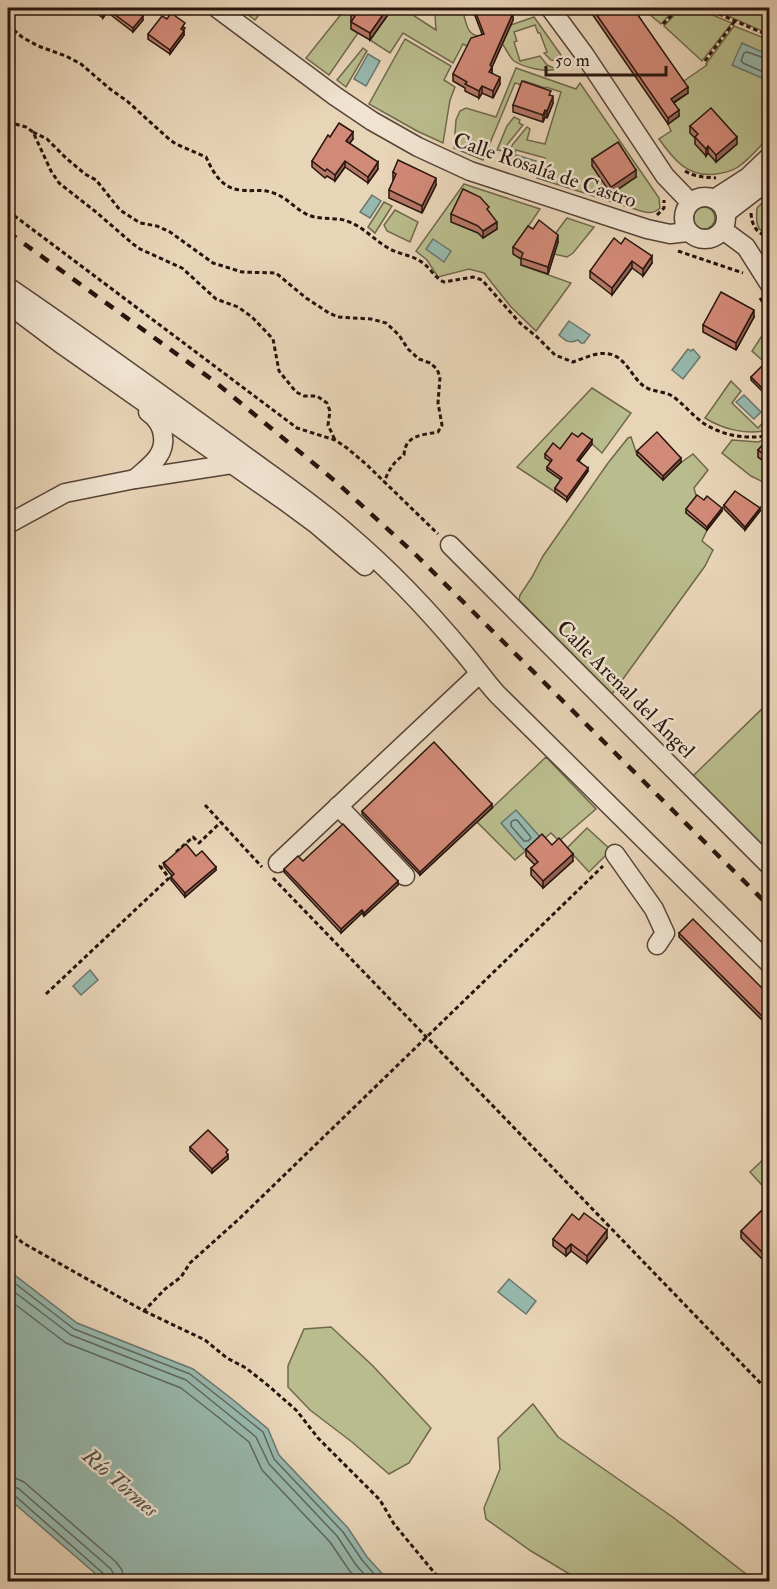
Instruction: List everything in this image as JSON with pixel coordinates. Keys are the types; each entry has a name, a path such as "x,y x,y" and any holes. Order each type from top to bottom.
{"street":[{"name":"Calle Rosalía de Castro","path":"217,8 372,122 418,147 470,171 647,229 670,234 688,232"},
{"path":"550,8 584,54 665,176 690,202"},
{"path":"714,199 748,177 770,156"},
{"path":"770,179 724,222 712,239 699,240 688,232 683,222 684,211 690,202 698,198 714,199 722,205 724,222 746,247 770,285"},
{"path":"746,247 770,255"},
{"path":"8,287 66,337 191,435 316,524 356,557 459,659 479,674"},
{"path":"8,304 66,337 320,510 349,535 392,576 463,652 497,694 770,964"},
{"path":"66,337 122,393 153,416 162,428 164,448"},
{"path":"181,472 192,453 191,435"},
{"path":"135,479 158,458 164,448 191,435 218,444 302,504 320,510"},
{"path":"8,524 65,493 135,479 232,464"},
{"name":"Calle Arenal del Ángel","path":"450,545 770,866"},
{"path":"278,863 479,674"},
{"path":"338,806 405,876"},
{"path":"615,854 654,909 665,933 657,945"}],"path":[{"path":"663,24 679,8"},
{"path":"705,8 770,37 764,50"},
{"path":"705,61 735,21"},
{"path":"8,25 22,37 38,46 81,64 170,140 206,157 212,171 227,186 240,190 262,189 277,194 310,216 346,221 390,249 423,263 439,280 444,282 473,277 482,280 520,323 555,355 573,362 603,353 614,355 646,388 672,396 703,423 720,432 742,437 770,435"},
{"path":"8,122 26,126 47,139 85,174 96,180 120,210 140,223 158,226 170,232 204,257 220,265 242,272 276,273 306,298 338,317 371,319 386,323 419,359 430,363 437,369 440,377 438,403 442,425 438,432 418,435 410,440 404,449 404,455 395,461 384,482"},
{"path":"33,132 59,183 140,249 182,268 216,299 238,307 252,317 273,339 279,371 296,392 304,396 317,396 327,403 330,411 328,425 335,440"},
{"path":"679,167 691,175 718,178"},
{"path":"649,216 658,214 664,208 664,200 659,192"},
{"path":"753,206 751,215 753,226 757,232 770,238"},
{"path":"8,211 288,422 297,428 335,440 367,465 450,545"},
{"path":"205,804 261,866 770,1393"},
{"path":"46,993 170,878 160,866 194,837 199,843 221,822"},
{"path":"144,1311 165,1289 181,1277 190,1263 240,1218 615,854"},
{"path":"8,1230 23,1244 144,1311 205,1340 270,1387 297,1412 318,1438 380,1500 394,1524 442,1581"}],"green space":[{"path":"239,8 264,8 255,20"},
{"path":"346,8 360,8 352,29 358,33 329,75 306,58"},
{"path":"375,8 402,8 436,30 435,15 430,8 469,8 464,16 467,26 472,34 479,36 534,17 566,62 551,60 544,53 547,52 535,25 514,32 517,41 514,42 520,61 540,56 547,65 556,69 541,70 518,63 512,59 503,45 490,38 467,46 463,44 453,63 403,33 390,53 370,40 387,16"},
{"path":"642,8 676,8 661,24"},
{"path":"681,8 696,8 732,23 702,61 664,26"},
{"path":"710,8 769,8 769,34"},
{"path":"734,26 769,40 769,137 736,168 728,172 706,175 683,166 659,139 671,131 668,124 679,116 671,104 681,83 707,65"},
{"path":"405,39 451,66 444,80 455,87 450,100 443,143 369,104"},
{"path":"363,48 367,51 346,87 337,80"},
{"path":"516,68 576,89 580,83 659,198 660,208 649,213 644,212 537,178 545,158 516,150 510,164 504,162 513,144 527,127 530,129 527,140 545,144 561,92 546,87 524,81 522,85 515,83 483,160 454,148 456,120 460,111 466,108 496,117"},
{"path":"514,117 523,125 502,151 497,150 507,126"},
{"path":"464,184 540,209 519,240 523,260 521,265 571,283 536,331 511,307 484,273 469,269 438,277 427,260 416,251"},
{"path":"769,196 769,236 759,228 756,217 757,208"},
{"path":"384,202 392,206 375,233 368,227"},
{"path":"704,207 712,210 715,218 712,226 704,229 696,226 693,218 696,210"},
{"path":"395,210 418,222 410,242 387,231 384,225"},
{"path":"567,218 594,227 567,257 554,254 557,242 552,238"},
{"path":"769,325 769,352 762,360 752,351"},
{"path":"731,381 741,391 732,403 758,428 769,416 769,430 752,432 736,430 720,426 705,418"},
{"path":"592,388 631,413 602,453 592,444 552,463 563,481 555,492 517,467"},
{"path":"631,437 637,455 662,479 693,454 708,470 694,488 697,499 686,513 707,530 702,541 713,550 705,566 612,694 519,600 543,556 608,463"},
{"path":"769,438 769,485 751,476 722,453 732,440 758,442"},
{"path":"769,702 769,853 693,776"},
{"path":"546,757 596,809 559,841 551,833 545,838 542,837 515,860 477,822"},
{"path":"587,828 611,850 589,872 567,848"},
{"path":"769,1154 769,1193 750,1172"},
{"path":"331,1327 372,1365 431,1428 409,1463 389,1474 310,1410 288,1387 288,1366 304,1329"},
{"path":"533,1404 558,1437 674,1518 755,1581 581,1581 531,1551 486,1519 484,1508 500,1469 498,1438"}],"water":[{"path":"742,43 769,55 769,81 732,65"},
{"path":"368,54 380,61 366,86 354,79"},
{"path":"516,155 536,161 533,171 513,165"},
{"path":"372,195 381,201 370,218 360,212"},
{"path":"433,239 451,251 444,262 426,249"},
{"path":"569,321 590,335 584,343 578,340 568,341 559,335"},
{"path":"688,349 691,351 693,349 700,357 683,379 672,370"},
{"path":"744,395 761,412 754,419 736,402"},
{"path":"516,810 541,838 525,851 501,823"},
{"path":"90,970 98,980 81,995 73,986"},
{"name":"Río Tormes","path":"8,1270 77,1323 193,1369 232,1399 268,1429 279,1455 348,1528 367,1557 389,1581 104,1581 8,1498"},
{"path":"509,1279 536,1301 526,1314 498,1292"}],"building":[{"path":"93,8 131,8 143,16 133,28 107,9 103,15"},
{"path":"355,8 387,9 370,33 351,22 355,16 351,14"},
{"path":"474,8 511,8 513,13 490,65 492,67 489,72 500,77 493,91 482,86 479,91 465,84 467,82 453,74 471,38 484,34"},
{"path":"592,8 633,8 688,87 671,99 679,110 668,118"},
{"path":"171,13 185,23 181,29 184,31 170,50 148,34 162,16 167,19"},
{"path":"522,81 551,91 549,95 553,96 543,115 513,105"},
{"path":"711,108 737,137 716,155 708,146 706,149 695,137 698,134 690,126"},
{"path":"339,123 353,132 346,141 378,162 368,177 345,161 335,175 312,161 328,135 330,137"},
{"path":"618,142 636,170 611,187 592,159"},
{"path":"398,160 436,178 422,206 389,190 396,174 393,172"},
{"path":"463,189 480,197 489,207 487,209 497,222 483,231 478,226 451,214"},
{"path":"539,220 558,235 548,267 521,258 523,253 513,247 528,226 533,229"},
{"path":"614,238 621,244 625,238 652,256 643,269 632,261 612,288 590,271"},
{"path":"721,292 754,310 736,343 703,325"},
{"path":"770,362 770,396 751,377 765,363"},
{"path":"657,432 681,458 663,476 637,451"},
{"path":"572,433 578,437 582,433 592,440 577,460 588,468 567,497 555,488 562,478 547,467 552,460 545,454 553,443 560,449"},
{"path":"770,437 770,459 758,450"},
{"path":"735,491 760,508 745,527 724,505"},
{"path":"697,495 704,500 707,496 722,508 707,527 686,509"},
{"path":"434,742 492,804 420,872 362,811"},
{"path":"343,824 398,881 364,913 362,910 341,929 284,869 298,856 303,861"},
{"path":"542,834 552,845 559,838 573,854 543,881 531,868 538,862 526,849"},
{"path":"186,844 196,856 202,851 216,867 185,893 171,877 174,874 164,863"},
{"path":"693,919 770,996 770,1024 679,933"},
{"path":"208,1130 228,1150 226,1152 228,1155 212,1169 190,1147"},
{"path":"765,1207 770,1212 770,1260 741,1231"},
{"path":"584,1213 607,1230 587,1256 571,1244 566,1249 553,1239 572,1214 579,1220"}],"railway":[{"path":"8,232 214,381 335,481 416,555 770,907"}]}
